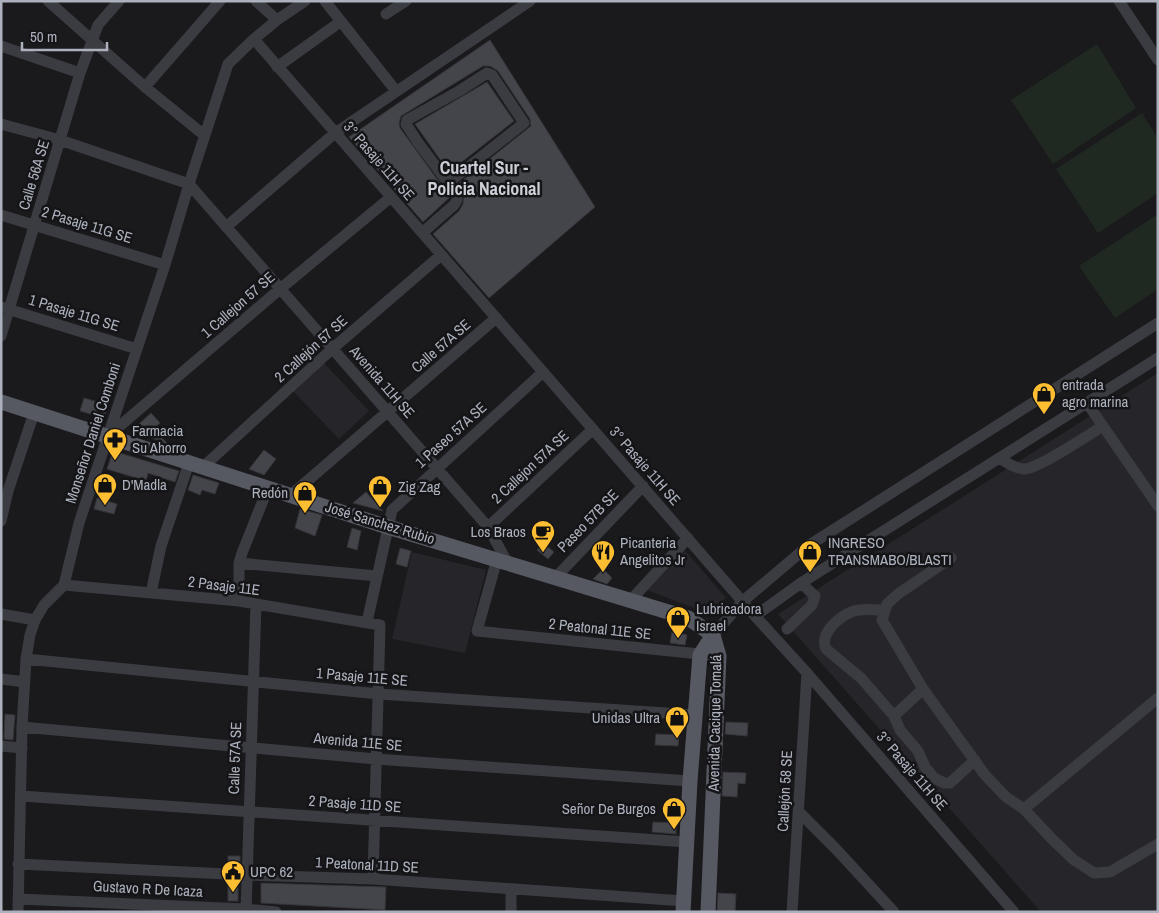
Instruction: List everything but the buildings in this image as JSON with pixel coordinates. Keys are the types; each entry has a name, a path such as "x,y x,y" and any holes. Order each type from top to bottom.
{"main road":[{"name":"José Sanchez Rubio","path":"1,402 388,526 688,618 713,635"},
{"name":"Avenida Cacique Tomalá","path":"684,906 690,781 700,655 713,635"},
{"name":"Avenida Cacique Tomalá","path":"708,912 719,656 713,635"}],"street":[{"path":"48,1 204,135"},
{"name":"Calle 56A SE","path":"1,336 6,308 34,225 80,73 98,25 119,1"},
{"path":"145,86 220,1"},
{"path":"256,1 277,20"},
{"name":"Monseñor Daniel Comboni","path":"64,585 79,523 165,265 188,184 228,64 277,20 305,1"},
{"path":"325,1 396,91"},
{"path":"386,14 406,1"},
{"path":"226,227 335,133 530,1"},
{"path":"1119,1 1158,60"},
{"path":"278,67 340,22"},
{"name":"3° Pasaje 11H SE","path":"254,39 1014,912"},
{"path":"1,46 80,73"},
{"path":"422,233 448,211 457,200 457,195 416,141 406,124 407,120 487,73 492,75 524,123 448,183"},
{"name":"Avenida 11H SE","path":"1,124 60,140 188,184 488,527 502,560"},
{"name":"1 Callejon 57 SE","path":"107,437 391,197"},
{"name":"2 Pasaje 11G SE","path":"1,215 165,265"},
{"name":"2 Callejón 57 SE","path":"151,593 161,546 196,465 441,254"},
{"name":"1 Pasaje 11G SE","path":"6,308 137,349"},
{"name":"Calle 57A SE","path":"291,495 496,318"},
{"path":"713,635 743,601 808,546 1158,323"},
{"path":"755,616 801,583 1158,358"},
{"name":"1 Paseo 57A SE","path":"367,622 392,510 543,372"},
{"path":"1087,403 1158,506"},
{"path":"1,521 8,491 34,413"},
{"path":"999,458 1019,468 1027,469 1048,459 1103,426"},
{"name":"2 Callejon 57A SE","path":"488,527 593,429"},
{"name":"Paseo 57B SE","path":"556,578 643,486"},
{"path":"239,601 239,563 268,488"},
{"path":"630,601 688,538"},
{"path":"951,558 898,594 886,604 884,610 882,620 886,629 923,689 975,760 1006,797 1024,809 1074,860 1094,873 1110,872 1158,844"},
{"name":"2 Peatonal 11E SE","path":"502,560 477,631 719,656"},
{"path":"239,563 377,576"},
{"path":"786,629 815,600 815,596 801,583"},
{"path":"18,912 22,727 26,659 35,620 44,605 64,585"},
{"name":"2 Pasaje 11E","path":"64,585 239,601 380,625 379,694"},
{"name":"Calle 57A SE","path":"246,910 256,604"},
{"path":"884,610 852,612 836,623 826,634 824,644 826,649 861,678 894,716 900,730 918,751 925,766 934,778 944,783 950,782 975,760"},
{"path":"1,614 35,620"},
{"name":"1 Pasaje 11E SE","path":"26,659 379,694 696,715"},
{"name":"Callejón 58 SE","path":"792,912 807,673"},
{"path":"1,679 25,682"},
{"path":"894,716 923,689"},
{"path":"373,879 379,694"},
{"path":"1024,809 1158,698"},
{"name":"Avenida 11E SE","path":"22,727 376,759 690,781"},
{"path":"1,746 22,748"},
{"name":"2 Pasaje 11D SE","path":"21,796 687,842"},
{"path":"799,812 894,912"},
{"name":"1 Peatonal 11D SE","path":"18,864 373,879 511,889 684,906"},
{"path":"511,889 511,912"},
{"name":"Gustavo R De Icaza","path":"18,899 53,906 276,912"}],"shaded area":[{"path":"1097,44 1136,108 1053,164 1011,100"},
{"path":"1142,113 1158,139 1158,193 1098,233 1056,169"},
{"path":"1158,214 1158,289 1115,318 1079,266"},
{"path":"324,363 369,411 339,439 292,390"},
{"path":"1158,373 1158,912 1041,912 778,614"},
{"path":"683,548 726,598 707,613 644,589"},
{"path":"412,552 486,570 465,653 392,639"}],"place":[{"name":"entrada agro marina","path":"1044,415"},
{"name":"Farmacia Su Ahorro","path":"115,461"},
{"name":"D'Madla","path":"105,506"},
{"name":"Zig Zag","path":"380,508"},
{"name":"Redón","path":"305,514"},
{"name":"Los Braos","path":"543,553"},
{"name":"Picanteria Angelitos Jr","path":"603,573"},
{"name":"INGRESO TRANSMABO/BLASTI","path":"810,573"},
{"name":"Lubricadora Israel","path":"678,639"},
{"name":"Unidas Ultra","path":"677,739"},
{"name":"Señor De Burgos","path":"674,830"},
{"name":"UPC 62","path":"233,893"}],"district":[{"name":"Cuartel Sur - Policia Nacional","path":"484,178"}]}
